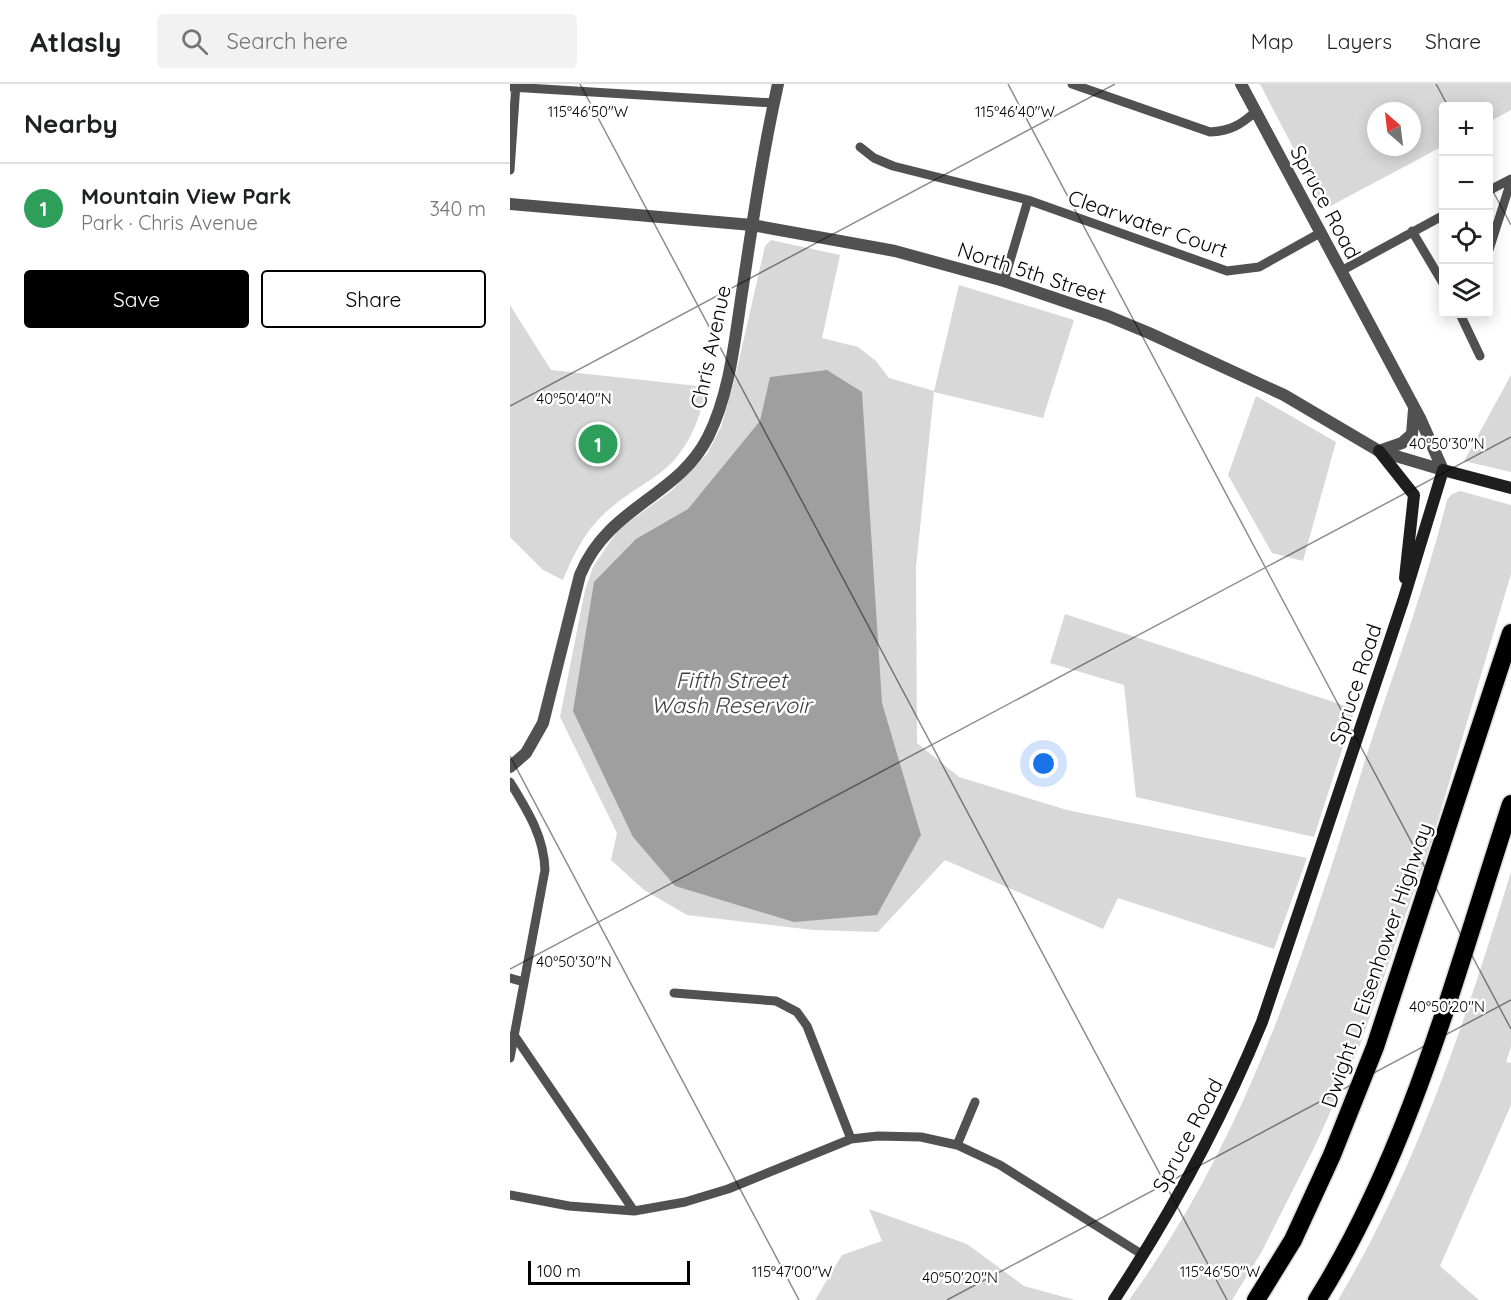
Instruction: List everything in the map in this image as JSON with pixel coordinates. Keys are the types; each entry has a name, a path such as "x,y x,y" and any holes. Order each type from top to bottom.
{"highway":[{"name":"Dwight D. Eisenhower Highway","path":"1256,1300 1293,1240 1332,1155 1375,1047 1511,633"},
{"path":"1317,1300 1336,1270 1380,1179 1416,1088 1511,804"}],"main road":[{"path":"1379,451 1414,495 1403,601"},
{"name":"North 5th Street","path":"1443,470 1511,489"},
{"name":"Spruce Road","path":"1114,1300 1143,1255 1236,1085 1262,1022 1403,601 1443,470"}],"street":[{"path":"644,95 645,84"},
{"name":"Chris Avenue","path":"510,767 526,753 543,723 580,575 587,557 619,519 688,466 715,423 730,366 752,225 778,84"},
{"path":"1072,84 1209,132 1224,131 1242,124 1256,111"},
{"name":"Spruce Road","path":"1241,84 1413,405 1443,470"},
{"path":"510,170 514,86 774,103"},
{"name":"Clearwater Court","path":"860,147 874,158 893,166 1028,200 1227,271 1259,267 1320,233"},
{"path":"1493,189 1511,180"},
{"path":"1493,237 1511,180"},
{"path":"1004,281 1028,200"},
{"name":"North 5th Street","path":"510,204 752,225 895,251 1004,281 1108,316 1149,333 1284,395 1379,451 1443,470"},
{"path":"1341,271 1439,217"},
{"path":"1412,231 1439,278"},
{"path":"1462,318 1480,356"},
{"path":"1466,324 1468,318"},
{"path":"1379,451 1402,443 1412,434 1413,405"},
{"path":"510,782 535,824 545,862 510,1058"},
{"path":"510,978 524,982"},
{"path":"674,993 776,1001 797,1012 807,1026 851,1139"},
{"path":"514,1035 634,1211"},
{"path":"957,1144 975,1102"},
{"path":"510,1195 569,1206 634,1211 685,1202 728,1189 851,1139 878,1136 921,1137 957,1144 1000,1165 1143,1255"}],"shaded area":[{"path":"1260,84 1511,84 1511,110 1493,120 1493,102 1439,102 1439,148 1325,209"},
{"path":"771,240 840,255 822,338 858,347 876,361 889,378 934,391 959,285 1074,320 1043,418 934,392 916,567 917,743 959,777 1067,810 1307,858 1274,949 1118,898 1103,929 945,860 878,932 813,930 687,915 644,890 611,860 617,833 560,717 585,590 593,567 618,530 671,491 707,454 721,427 734,382 765,246"},
{"path":"510,305 551,370 707,387 700,413 685,446 666,468 618,502 599,519 573,557 563,580 543,570 510,537"},
{"path":"1511,375 1511,472 1464,461"},
{"path":"1256,396 1336,442 1303,561 1272,553 1228,475"},
{"path":"1460,491 1511,505 1511,574 1432,840 1360,1045 1316,1144 1261,1253 1232,1300 1129,1300 1171,1237 1209,1171 1242,1104 1271,1035 1322,894 1420,595 1447,500 1452,494"},
{"path":"1065,614 1355,709 1314,837 1136,797 1124,685 1050,663"},
{"path":"1511,872 1511,1047 1506,1062 1511,1063 1511,1105 1440,1266 1479,1300 1338,1300 1366,1250 1416,1145 1457,1037"},
{"path":"869,1209 967,1244 1024,1286 1075,1300 815,1300 842,1255 882,1241"}],"water":[{"name":"Fifth Street Wash Reservoir","path":"827,370 862,392 882,703 921,835 877,915 794,922 675,886 633,837 573,711 594,582 636,539 688,509 760,421 770,377"}],"place":[{"name":"Mountain View Park","path":"598,444"}]}
